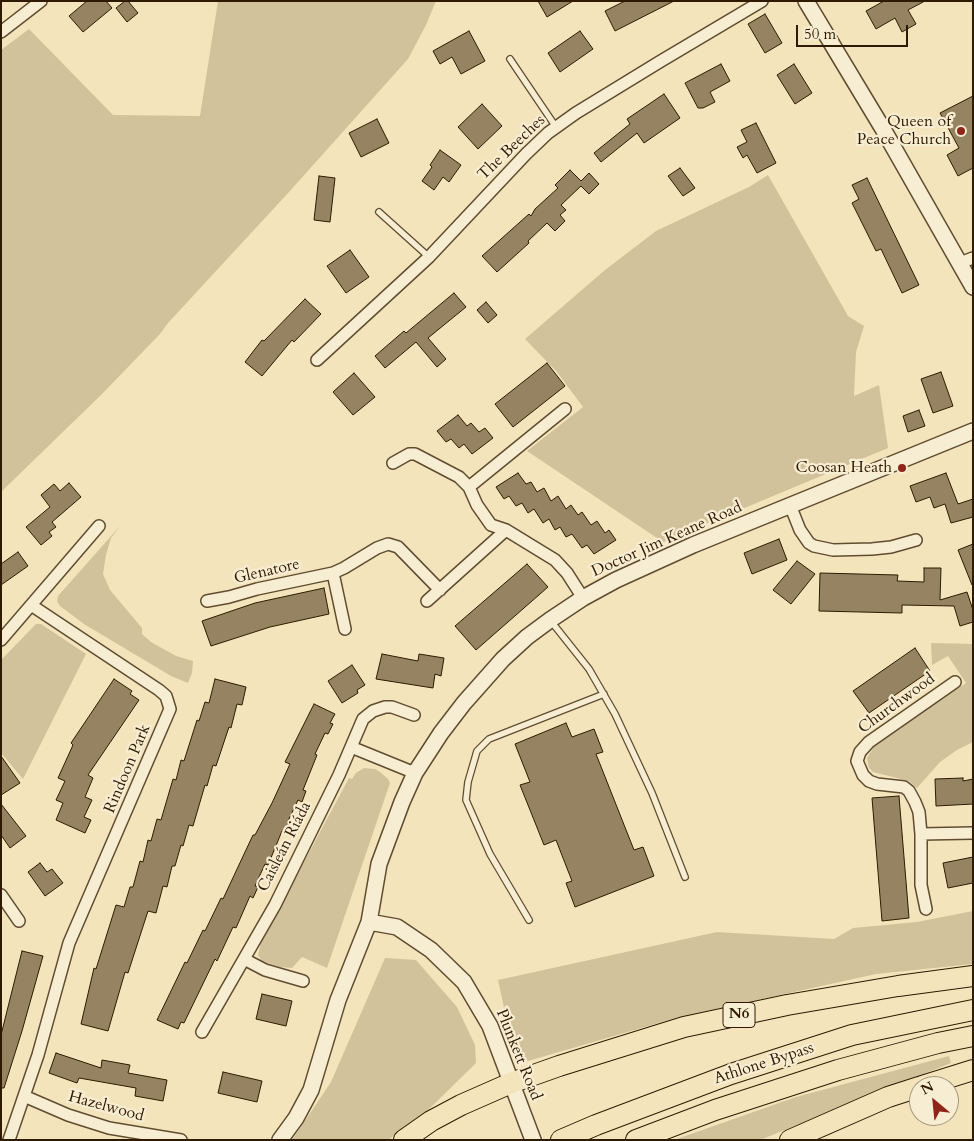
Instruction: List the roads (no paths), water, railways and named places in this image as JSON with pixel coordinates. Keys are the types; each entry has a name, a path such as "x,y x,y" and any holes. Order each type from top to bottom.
{"highway":[{"name":"N6","path":"404,1140 431,1121 461,1105 511,1083 684,1027 787,1005 898,986 973,976"},
{"name":"Athlone Bypass","path":"561,1140 731,1074 852,1035 973,1010"},
{"name":"Athlone Bypass","path":"636,1140 715,1110 838,1070 938,1043 973,1036"},
{"path":"954,1076 973,1070"},
{"path":"790,1140 888,1097 909,1090"}],"street":[{"path":"1,32 41,1"},
{"name":"The Beeches","path":"317,360 429,257 526,154 556,127 660,61 762,1"},
{"path":"806,1 966,260 973,287"},
{"path":"469,487 565,409"},
{"name":"Doctor Jim Keane Road","path":"280,1140 296,1118 311,1090 338,1000 369,922 378,864 415,773 441,733 475,690 513,649 550,620 583,598 616,580 667,556 973,431"},
{"path":"393,463 409,454 419,455 459,477 469,487 477,505 488,521 497,528 506,530 555,560 567,573 583,598"},
{"path":"790,506 805,539 814,546 833,550 872,549 891,547 916,540"},
{"path":"1,640 99,526"},
{"path":"427,601 506,530"},
{"name":"Glenatore","path":"208,601 229,598 257,589 333,573 376,548 388,544 398,548 440,590"},
{"path":"333,573 345,629"},
{"name":"Rindoon Park","path":"24,1096 38,1055 69,943 170,709 166,696 159,690 31,605"},
{"name":"Churchwood","path":"926,909 921,885 921,834 918,812 909,792 904,787 877,784 869,781 863,776 857,761 860,752 869,742 955,682"},
{"name":"Caisleán Riáda","path":"202,1032 308,841 364,719 373,711 392,707 414,716"},
{"path":"351,747 415,773"},
{"path":"921,834 973,833"},
{"path":"1,895 19,920"},
{"name":"Plunkett Road","path":"369,922 397,927 431,950 464,982 490,1026 533,1140"},
{"path":"244,959 265,970 303,981"},
{"path":"9,1140 24,1096"},
{"name":"Hazelwood","path":"24,1096 68,1115 109,1128 181,1140"}],"lane":[{"path":"510,59 556,127"},
{"path":"379,212 429,257"},
{"path":"550,620 589,669 615,714 652,793 685,876"},
{"path":"530,920 490,854 466,800 468,782 477,752 489,739 604,694"}],"place":[{"name":"Queen of Peace Church","path":"961,131"},
{"name":"Coosan Heath","path":"902,468"}]}
